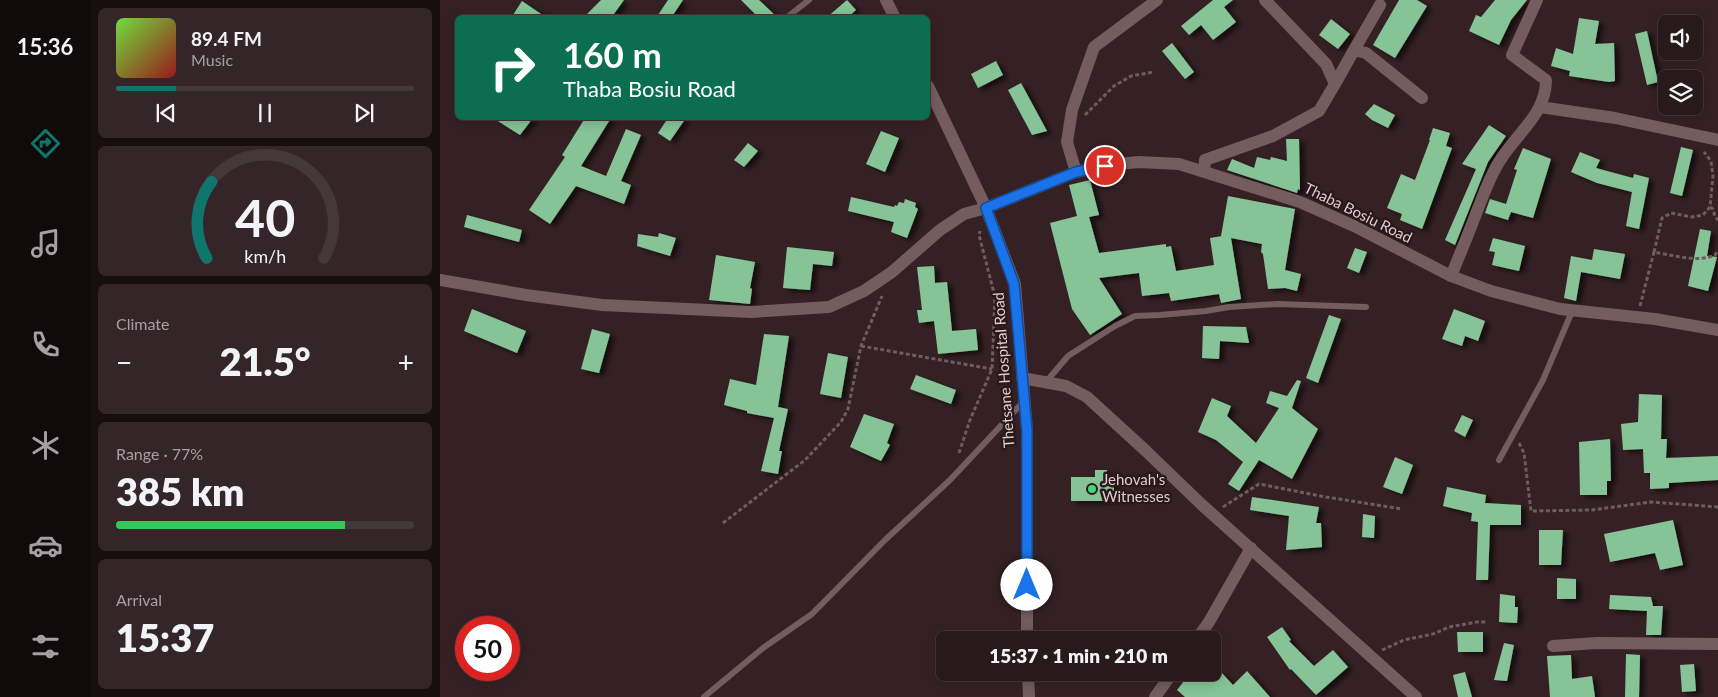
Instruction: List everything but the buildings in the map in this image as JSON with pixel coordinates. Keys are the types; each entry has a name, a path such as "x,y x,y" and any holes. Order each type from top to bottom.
{"street":[{"path":"886,0 893,15"},
{"path":"1076,172 1067,142 1072,110 1094,47 1157,0"},
{"path":"1266,0 1326,64 1335,84"},
{"path":"1451,276 1485,190 1498,164 1540,107 1546,88 1546,80 1512,54 1537,0"},
{"path":"1204,171 1206,160 1273,136 1319,111 1380,6"},
{"path":"1354,50 1366,53 1422,98"},
{"name":"Thetsane Hospital Road","path":"930,90 986,208 1014,284 1027,431 1027,631"},
{"path":"1540,107 1615,118 1718,140"},
{"name":"Thaba Bosiu Road","path":"440,280 526,296 602,305 751,312 829,307 864,291 892,272 940,230 964,214 986,208 1076,172 1139,162 1179,164 1300,202 1354,226 1451,276 1491,291 1560,308 1637,317 1718,330"},
{"path":"1022,378 1066,386 1087,397 1212,514 1416,697"},
{"path":"1202,631 1251,548"},
{"path":"1553,646 1597,643 1718,644"},
{"path":"1028,681 1029,697"},
{"path":"1155,697 1167,681"}],"lane":[{"path":"790,15 809,0"},
{"path":"1046,383 1068,356 1134,316 1278,304 1366,307"},
{"path":"1500,460 1543,380 1573,309"},
{"path":"704,697 763,648 812,614 885,540 950,480 1024,400"}],"path":[{"path":"1069,131 1114,86 1131,76 1154,72"},
{"path":"1637,317 1662,218 1671,213 1692,217 1703,215 1710,207 1713,176 1711,161 1689,133"},
{"path":"1710,207 1713,209 1718,220"},
{"path":"958,454 992,369 995,297 979,236 986,208"},
{"path":"1654,252 1685,258 1710,257 1715,255 1718,250"},
{"path":"723,523 805,460 841,422 848,409 861,346 892,272"},
{"path":"861,346 992,369"},
{"path":"1514,432 1524,453 1531,511 1592,510 1651,502 1718,507"},
{"path":"1212,514 1259,484 1326,497 1402,508"},
{"path":"1371,656 1404,640 1433,634 1449,627 1487,622"}],"place":[{"name":"Jehovah's Witnesses","path":"1092,489"}],"route":[{"path":"1027,585 1027,431 1014,284 986,208 1076,172 1105,166"}]}
